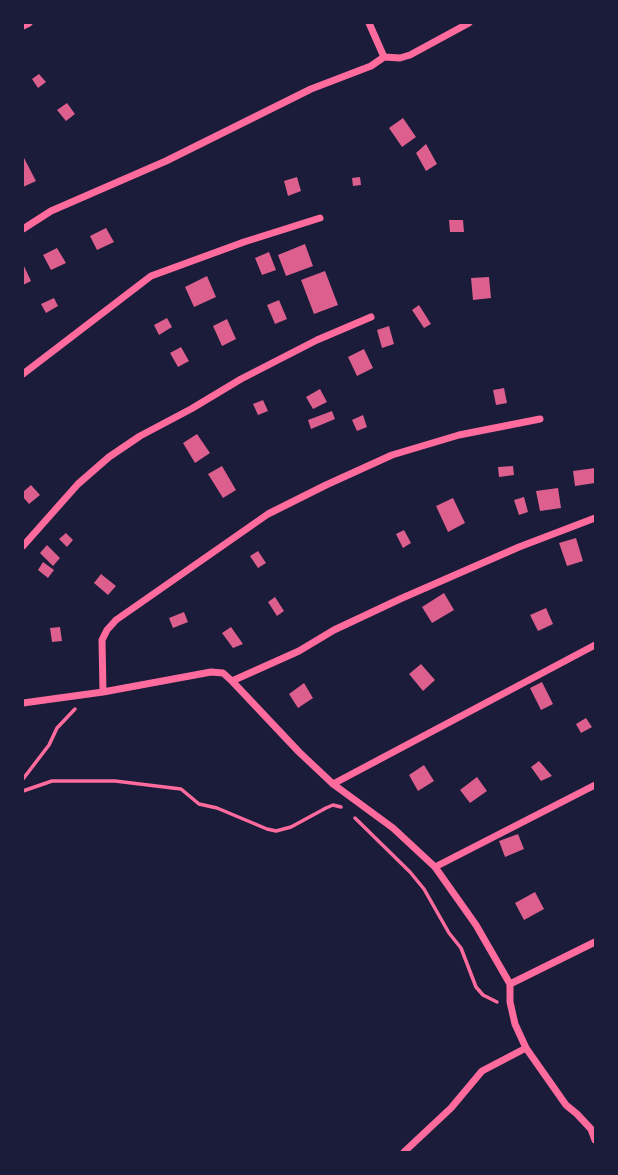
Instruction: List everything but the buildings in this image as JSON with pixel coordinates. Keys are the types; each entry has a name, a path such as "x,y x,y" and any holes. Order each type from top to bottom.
{"street":[{"path":"23,26 29,23"},
{"path":"369,23 384,57"},
{"path":"23,229 51,211 166,161 311,89 371,66 384,57 400,58 410,55 469,23"},
{"path":"23,374 151,276 320,218"},
{"path":"23,546 78,484 109,457 140,436 252,373 317,340 371,317"},
{"path":"103,692 102,640 116,620 268,513 393,455 459,435 540,419"},
{"path":"232,681 299,651 334,630 400,599 519,547 595,518"},
{"path":"333,784 595,645"},
{"path":"23,703 103,692 211,671 223,673 333,784 393,828 436,867 476,925 510,984 510,1002 515,1024 526,1048 566,1105 590,1129 595,1140"},
{"path":"436,867 595,785"},
{"path":"510,984 595,942"},
{"path":"404,1152 451,1108 482,1071 526,1048"}],"path":[{"path":"23,779 49,745 57,728 90,694"},
{"path":"23,791 52,781 115,781 181,789 199,804 217,808 276,831 291,827 333,805 342,807"},
{"path":"351,814 424,889 449,933 461,948 476,987 495,1002 510,1002"}]}
